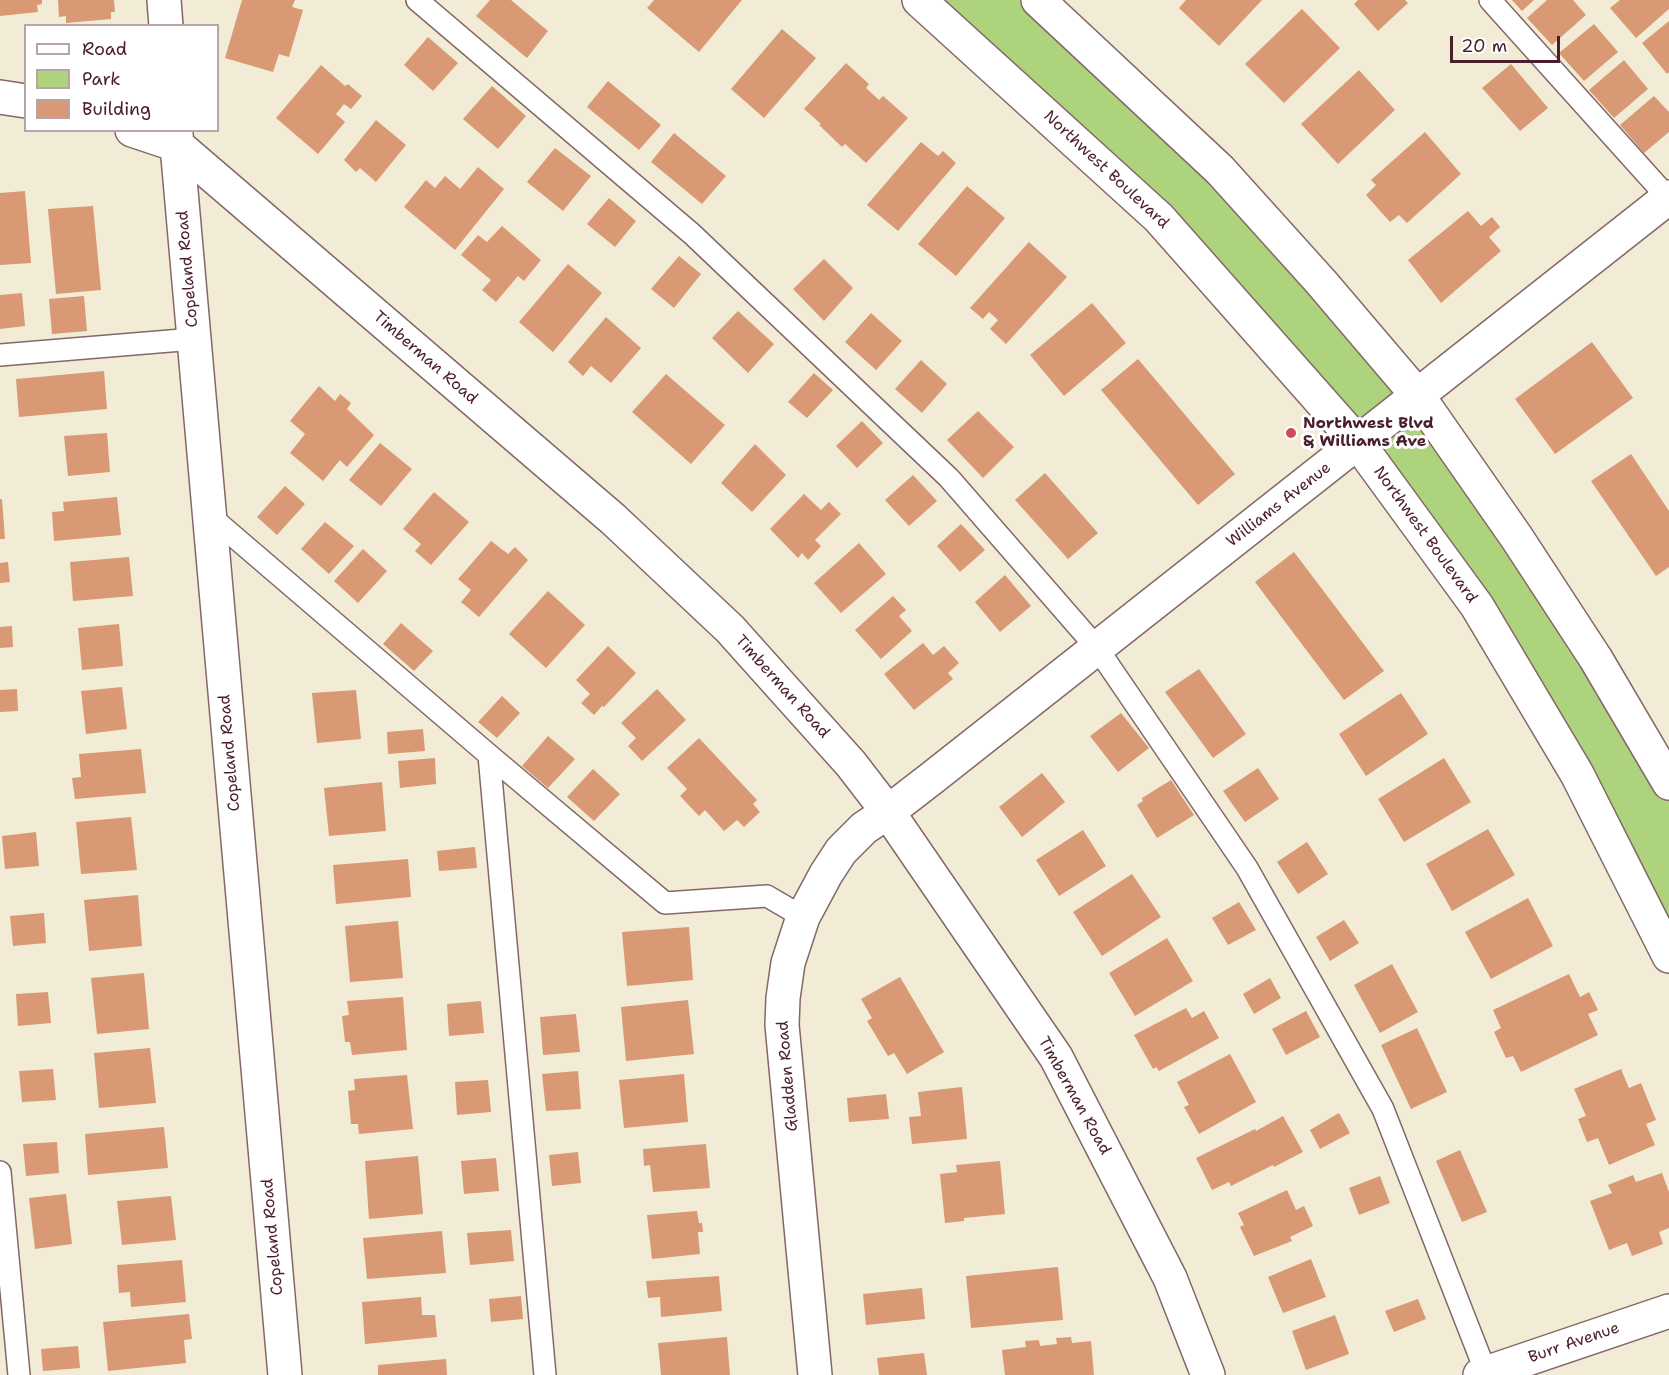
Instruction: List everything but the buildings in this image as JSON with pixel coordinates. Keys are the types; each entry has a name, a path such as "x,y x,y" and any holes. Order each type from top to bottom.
{"street":[{"path":"164,0 166,24"},
{"name":"Northwest Boulevard","path":"919,0 1159,218 1358,443 1476,606 1577,774 1669,956"},
{"path":"1038,0 1220,170 1321,282 1418,396 1529,556 1596,659 1669,783"},
{"path":"0,97 24,101"},
{"path":"143,132 176,138"},
{"name":"Copeland Road","path":"176,138 285,1375"},
{"name":"Timberman Road","path":"176,138 630,535 730,629 850,764 888,812 1056,1057 1170,1278 1208,1375"},
{"name":"Williams Avenue","path":"888,812 1669,198"},
{"name":"Gladden Road","path":"815,1375 782,1025 783,998 788,963 803,917 826,874 841,851 864,828 888,812"},
{"name":"Burr Avenue","path":"1485,1374 1669,1311"}],"lane":[{"path":"417,0 692,234 949,478 1097,648 1246,868 1383,1110 1485,1374"},
{"path":"1490,0 1669,198"},
{"path":"0,355 194,339"},
{"path":"210,516 665,903 767,896 803,917"},
{"path":"489,755 545,1375"},
{"path":"0,1172 19,1375"}],"green space":[{"path":"919,0 1038,0 1321,282 1669,783 1669,956 1477,606 1159,218"}],"place":[{"name":"Northwest Blvd & Williams Ave","path":"1291,433"}]}
